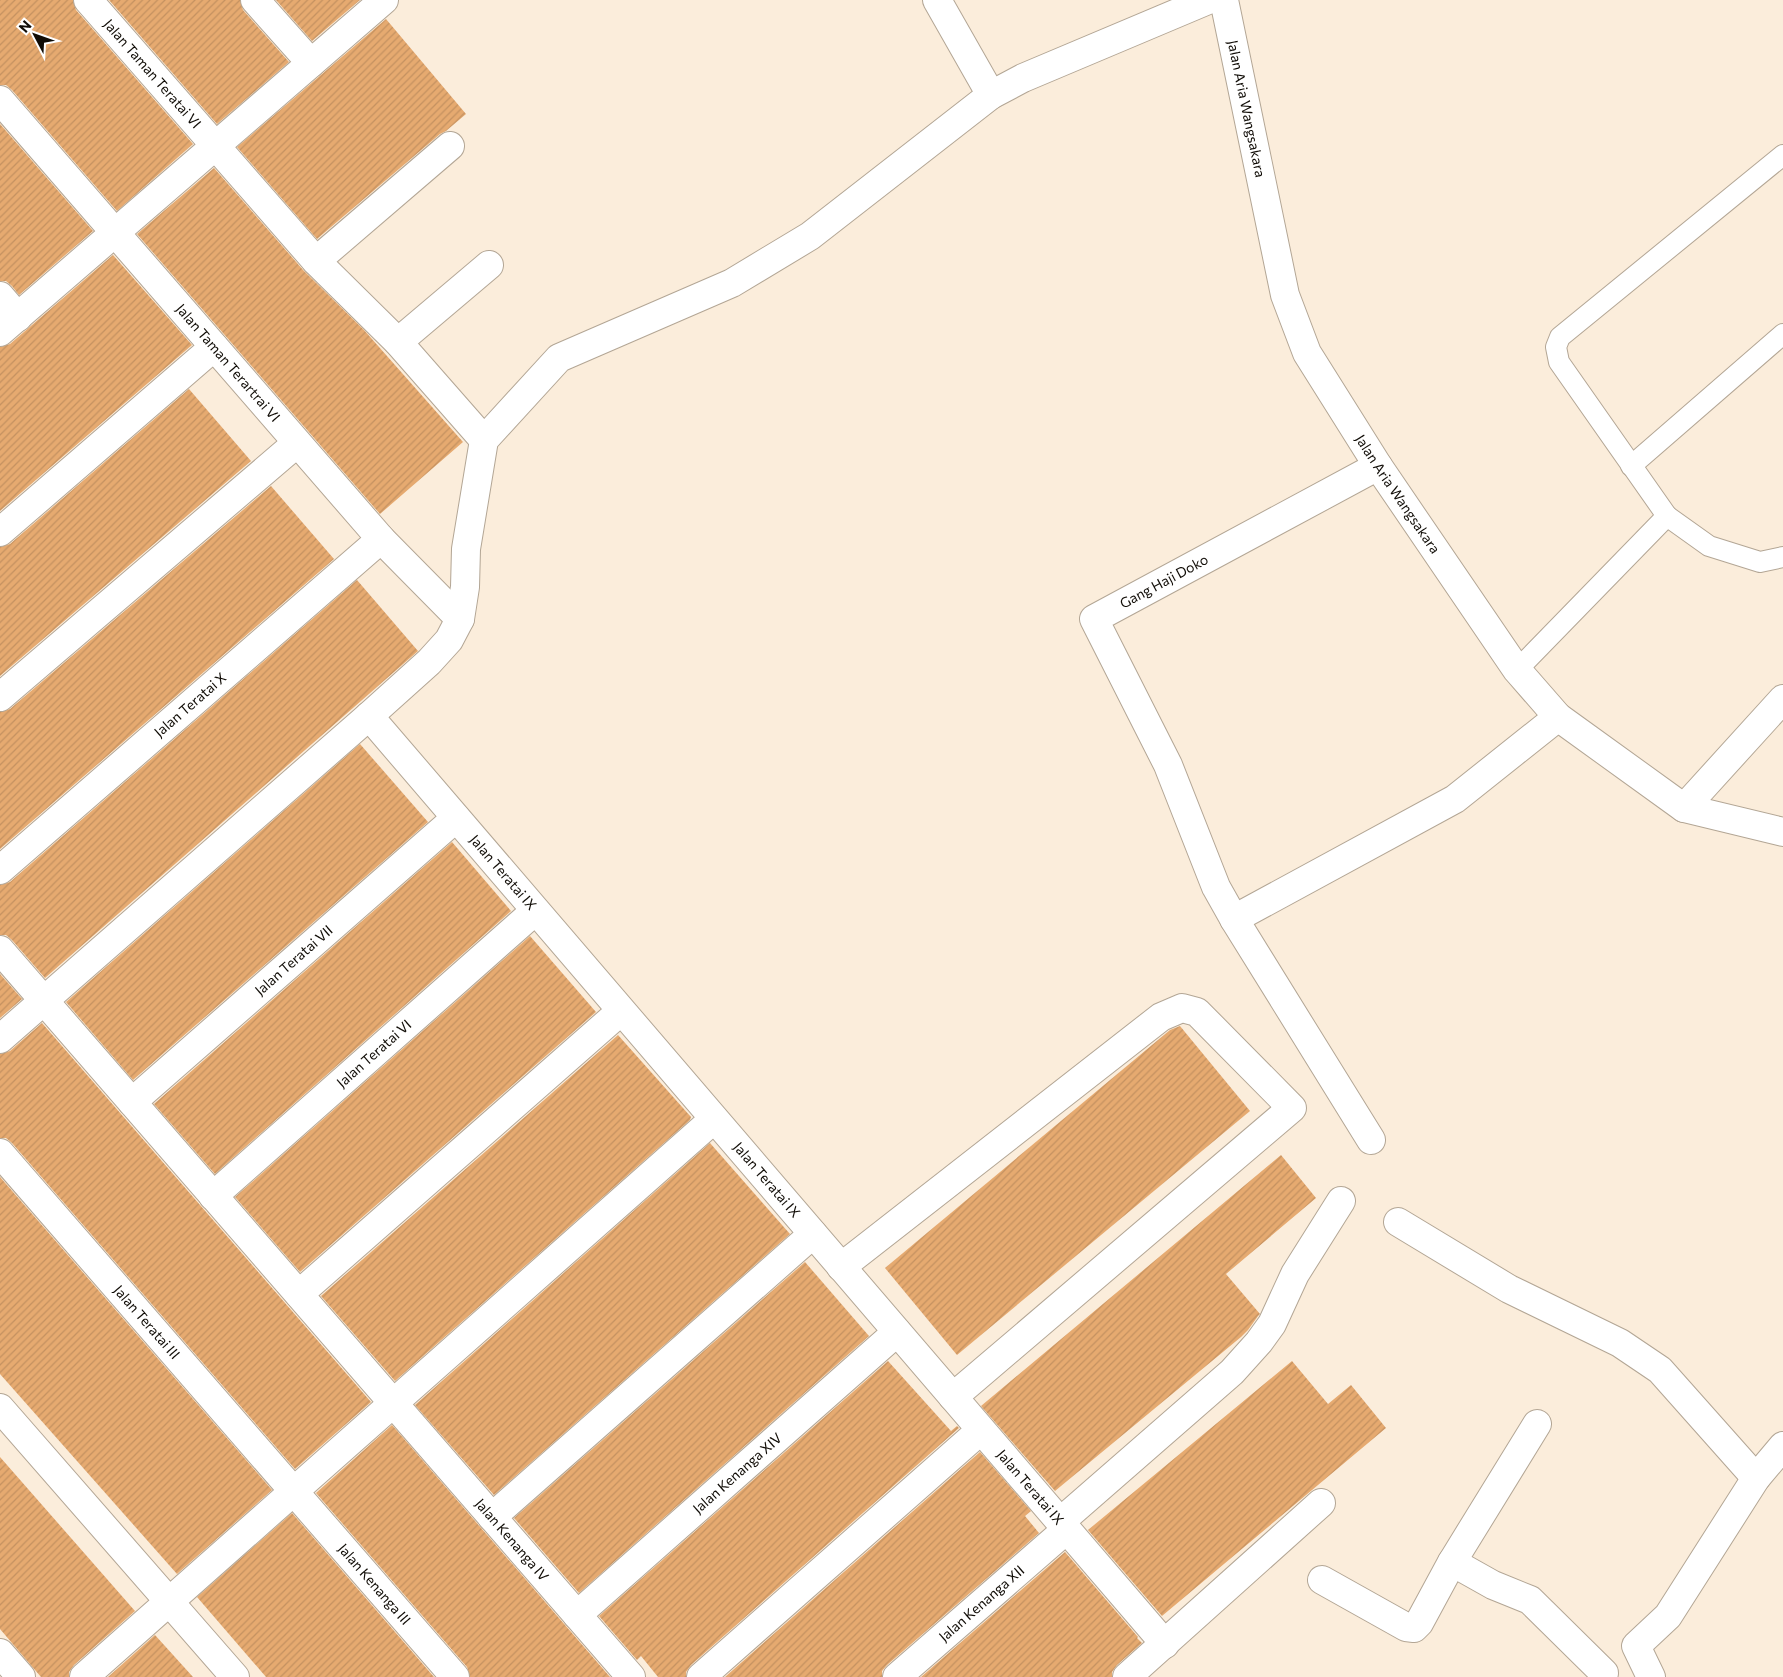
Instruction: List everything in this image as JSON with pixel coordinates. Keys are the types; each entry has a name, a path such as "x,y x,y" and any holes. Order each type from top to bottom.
{"street":[{"name":"Jalan Taman Teratai VI","path":"88,0 316,261 398,342 484,440"},
{"path":"255,0 311,63"},
{"path":"0,296 9,325 384,0"},
{"path":"937,0 992,96"},
{"path":"0,1039 369,716 429,662 449,640 460,620 465,587 466,549 484,440 559,358 732,283 810,236 992,96 1023,78 1208,0"},
{"name":"Jalan Aria Wangsakara","path":"1224,0 1285,296 1307,353 1378,466 1517,670 1558,717 1684,808 1783,832"},
{"name":"Jalan Taman Terartrai VI","path":"0,100 381,538 460,620"},
{"path":"316,261 450,146"},
{"path":"398,342 489,265"},
{"path":"0,532 214,347"},
{"path":"0,697 297,443"},
{"name":"Gang Haji Doko","path":"1234,919 1216,887 1168,765 1094,618 1378,466"},
{"name":"Jalan Teratai X","path":"0,870 381,538"},
{"path":"1684,808 1783,699"},
{"name":"Jalan Teratai IX","path":"369,716 1165,1644"},
{"path":"1371,1140 1234,919 1348,859 1455,799 1558,717"},
{"name":"Jalan Teratai VII","path":"132,1102 456,818"},
{"name":"Jalan Teratai VI","path":"213,1196 535,910"},
{"name":"Jalan Kenanga IV","path":"0,950 631,1677"},
{"path":"841,1267 1161,1017 1182,1008 1197,1012 1292,1108 953,1397"},
{"path":"299,1294 621,1011"},
{"path":"84,1677 714,1119"},
{"name":"Jalan Teratai III","path":"0,1153 294,1491"},
{"name":"Jalan Kenanga XII","path":"897,1677 1232,1372 1259,1342 1272,1324 1295,1274 1341,1201"},
{"path":"1398,1222 1509,1289 1620,1343 1660,1370 1756,1478"},
{"path":"492,1517 813,1234"},
{"name":"Jalan Kenanga XIV","path":"577,1615 897,1332"},
{"path":"0,1408 235,1677"},
{"path":"1322,1580 1406,1627 1414,1628 1419,1623 1452,1562 1537,1424"},
{"path":"701,1677 981,1430"},
{"path":"1452,1562 1493,1585 1530,1600 1602,1675 1668,1616 1756,1478 1783,1446"},
{"name":"Jalan Kenanga III","path":"294,1491 455,1677"},
{"path":"1127,1677 1321,1503"},
{"path":"1636,1646 1651,1677"},
{"path":"0,1653 21,1677"}],"lane":[{"path":"1783,155 1560,337 1556,347 1559,362 1668,516 1709,546 1760,562 1783,557"},
{"path":"1631,466 1783,334"},
{"path":"1517,670 1668,516"}],"building":[{"path":"0,0 73,0 76,10 193,144 117,211 12,90 6,85 0,85"},
{"path":"109,0 240,0 243,10 289,62 217,124"},
{"path":"276,0 360,0 312,41"},
{"path":"386,19 466,114 317,239 237,147"},
{"path":"0,124 93,231 19,295 6,281 0,281"},
{"path":"214,168 304,271 364,330 463,442 380,514 137,234"},
{"path":"113,255 192,345 0,511 0,347 10,344"},
{"path":"189,389 251,461 0,676 0,547 10,544"},
{"path":"271,486 334,559 0,849 0,712 10,709"},
{"path":"357,580 418,651 45,978 12,940 6,935 0,935 0,885 10,882"},
{"path":"360,744 428,822 133,1080 66,1002"},
{"path":"452,842 511,911 215,1174 154,1104"},
{"path":"530,936 596,1012 300,1272 235,1197"},
{"path":"0,974 22,999 0,1018"},
{"path":"42,1023 371,1402 295,1469 12,1143 6,1138 0,1138 0,1054 10,1051"},
{"path":"1180,1026 1250,1111 957,1355 885,1268 1170,1030"},
{"path":"618,1035 691,1117 690,1120 395,1381 321,1296"},
{"path":"710,1143 790,1234 494,1495 415,1405"},
{"path":"1281,1155 1316,1198 1226,1274 1260,1314 1241,1337 1055,1491 981,1406"},
{"path":"0,1177 272,1490 177,1574 0,1374"},
{"path":"805,1262 869,1336 579,1593 514,1518"},
{"path":"888,1361 951,1431 957,1426 959,1428 691,1665 686,1672 686,1677 658,1677 641,1656 637,1660 599,1616"},
{"path":"1292,1361 1328,1404 1351,1385 1386,1428 1162,1616 1088,1530"},
{"path":"392,1425 610,1677 470,1677 467,1667 316,1493"},
{"path":"980,1452 1031,1511 1025,1516 1039,1533 887,1665 882,1671 882,1677 725,1677"},
{"path":"0,1457 135,1611 74,1665 69,1672 69,1677 41,1677 0,1629"},
{"path":"292,1513 434,1677 266,1677 197,1597"},
{"path":"1065,1552 1142,1643 1117,1665 1112,1672 1112,1677 921,1677"},
{"path":"155,1635 193,1677 108,1677"}]}
